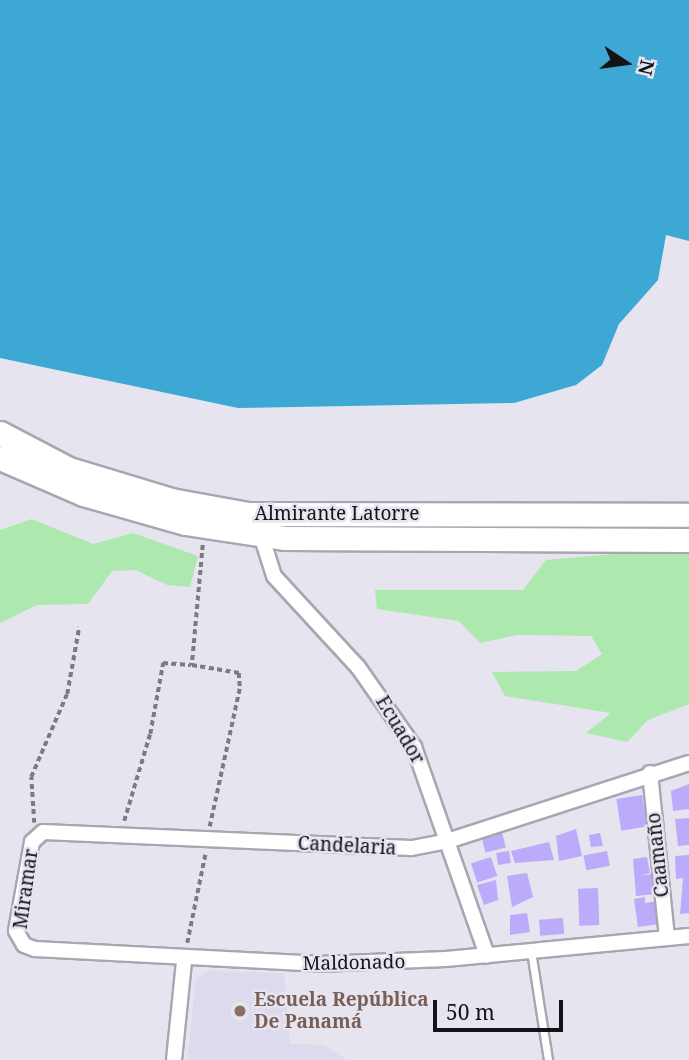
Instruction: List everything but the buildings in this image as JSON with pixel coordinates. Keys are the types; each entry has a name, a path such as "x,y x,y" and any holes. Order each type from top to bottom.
{"main road":[{"name":"Almirante Latorre","path":"0,433 69,469 223,512 287,517 689,515"},
{"name":"Almirante Latorre","path":"0,458 83,494 205,526 261,535 359,542 689,540"}],"street":[{"name":"Ecuador","path":"261,535 269,567 281,584 358,667 406,732 448,841 487,956"},
{"name":"Candelaria","path":"35,836 47,831 392,849 448,841 650,773 689,763"},
{"name":"Caamaño","path":"650,773 667,937"},
{"name":"Miramar","path":"20,941 16,925 35,836"},
{"name":"Maldonado","path":"20,941 35,948 184,961 318,964 487,956 689,936"},
{"path":"174,1060 184,961"}],"lane":[{"path":"531,951 548,1060"}],"path":[{"path":"192,665 205,526"},
{"path":"35,836 31,778 67,694 79,627"},
{"path":"120,836 150,734 163,663 239,673 240,689 184,961"}],"shaded area":[{"name":"Escuela República De Panamá","path":"208,971 284,973 290,1044 324,1045 347,1060 187,1060 196,978"}],"green space":[{"path":"32,519 93,544 133,533 198,556 190,587 167,585 136,570 112,571 88,604 37,605 0,623 0,530"},
{"path":"636,552 689,552 689,704 648,720 627,742 586,733 611,713 505,696 492,672 576,671 602,654 591,636 517,635 480,643 459,621 377,609 375,590 523,590 546,560"}],"water":[{"path":"0,0 689,0 689,241 666,235 658,280 619,324 602,365 576,385 514,403 238,408 0,358"}],"place":[{"name":"Escuela República De Panamá","path":"240,1011"}]}
